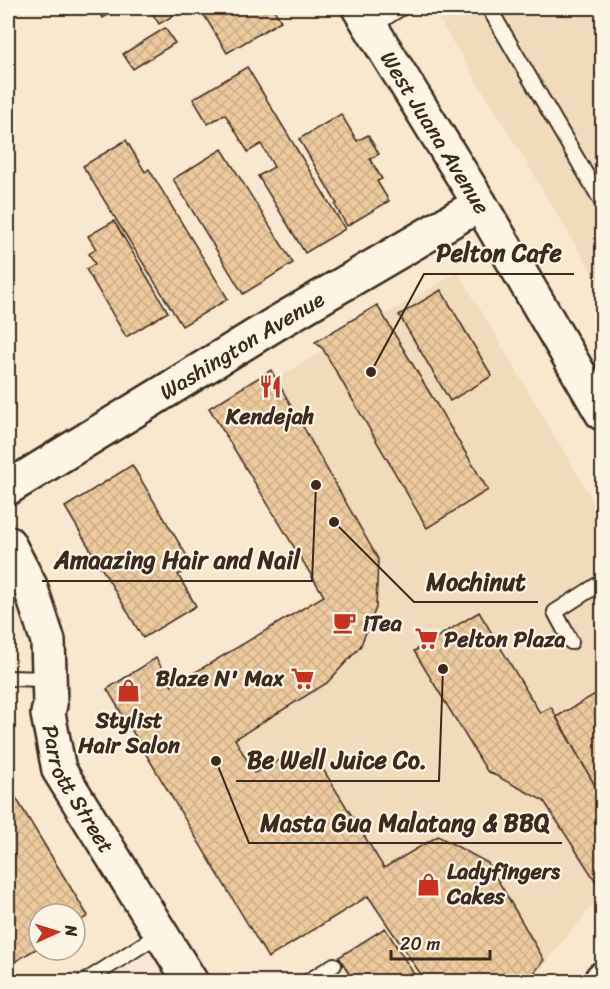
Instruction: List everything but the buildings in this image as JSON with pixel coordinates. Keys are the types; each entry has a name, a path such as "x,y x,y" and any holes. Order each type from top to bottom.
{"street":[{"name":"West Juana Avenue","path":"365,17 601,407"},
{"name":"Washington Avenue","path":"8,488 275,324 480,204"},
{"name":"Parrott Street","path":"8,543 30,586 48,641 50,704 48,714 59,770 191,981"}],"lane":[{"path":"365,17 401,8"},
{"path":"489,8 603,202"},
{"path":"571,642 555,612 603,582"},
{"path":"8,678 48,679"},
{"path":"84,981 161,933"},
{"path":"307,981 334,965"}],"shaded area":[{"path":"432,8 602,8 602,289 522,155"},
{"name":"Pelton Plaza","path":"458,272 602,516 602,893 531,981 426,981 369,897 268,958 124,715 325,593 216,414"}],"place":[{"name":"Pelton Cafe","path":"371,372"},
{"name":"Kendejah","path":"270,387"},
{"name":"Amaazing Hair and Nail","path":"316,485"},
{"name":"Mochinut","path":"334,522"},
{"name":"iTea","path":"345,623"},
{"name":"Pelton Plaza","path":"426,639"},
{"name":"Be Well Juice Co.","path":"443,669"},
{"name":"Blaze N' Max","path":"302,678"},
{"name":"Stylist Hair Salon","path":"129,691"},
{"name":"Masta Gua Malatang & BBQ","path":"216,761"},
{"name":"Ladyfingers Cakes","path":"429,884"}]}
